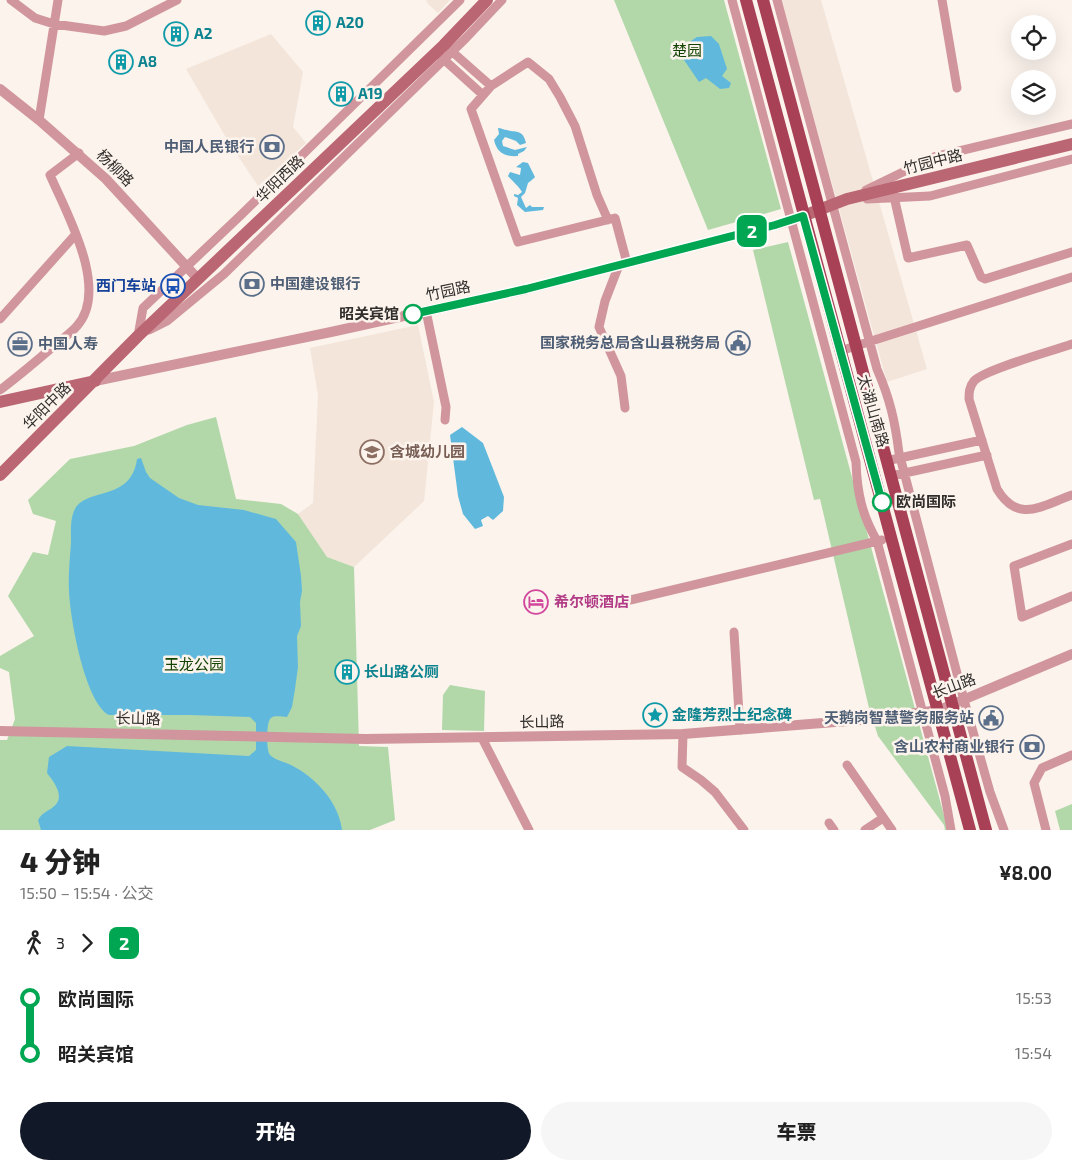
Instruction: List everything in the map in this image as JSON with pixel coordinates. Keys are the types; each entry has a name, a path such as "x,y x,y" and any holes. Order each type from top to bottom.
{"main road":[{"name":"华阳西路","path":"95,381 138,336 198,279 444,52 487,0"},
{"name":"太湖山南路","path":"746,0 970,830"},
{"name":"太湖山南路","path":"762,0 890,476 958,702 986,830"},
{"name":"竹园中路","path":"803,216 847,200 1072,144"},
{"path":"0,402 95,381"},
{"name":"华阳中路","path":"0,475 95,381"}],"street":[{"path":"11,0 35,18 54,24 104,31 126,26 177,0"},
{"path":"39,120 58,0"},
{"path":"138,336 143,308 460,0"},
{"path":"138,336 167,321 224,274 444,52 502,0"},
{"path":"732,0 856,462 857,490 866,522 877,541 945,796 951,830"},
{"path":"777,0 869,342 877,369 888,394 900,458 958,702 1004,830"},
{"path":"942,0 957,88"},
{"path":"444,52 491,86"},
{"path":"444,52 482,95"},
{"path":"608,220 597,195 575,126 549,79 528,62 491,86 471,109 518,242 608,220 615,218 623,264 605,301 599,327 620,376 626,408"},
{"name":"杨柳路","path":"0,89 39,120 106,179 198,279"},
{"path":"847,200 934,157 1072,124"},
{"path":"0,390 78,326 86,312 89,298 88,275 84,255 50,175 79,154"},
{"path":"847,200 930,196 1072,159"},
{"path":"892,188 908,258 967,244 982,277 985,279 1072,252"},
{"name":"竹园路","path":"95,381 526,289 791,221 803,216"},
{"path":"0,319 76,234"},
{"path":"840,351 1072,277"},
{"path":"426,311 446,407 445,420"},
{"path":"1072,344 994,370 979,377 972,383 969,390 969,400 997,489 1003,499 1015,508 1030,510 1072,495"},
{"path":"886,461 982,440"},
{"path":"890,476 987,455"},
{"path":"622,602 892,538"},
{"path":"1072,544 1014,566 1022,617 1072,596"},
{"path":"734,632 740,730"},
{"name":"长山路","path":"0,731 366,739 683,734 740,730 861,720 939,710 1072,654"},
{"path":"683,734 682,767 715,792 744,830"},
{"path":"482,738 529,830"},
{"path":"1046,830 1034,783 1042,768 1072,755"},
{"path":"847,765 892,830"},
{"path":"865,830 883,818"}],"shaded area":[{"path":"426,0 450,0 438,13"},
{"path":"781,0 821,0 927,369 887,382"},
{"path":"271,34 303,72 293,127 306,143 258,186 228,141 186,69"},
{"name":"含城幼儿园","path":"418,325 434,402 424,501 354,567 327,557 298,514 313,503 318,395 310,348"}],"green space":[{"name":"楚园","path":"614,0 724,0 781,209 708,230"},
{"path":"788,242 948,830 945,830 944,825 878,736 869,708 820,499 814,500 753,250"},
{"name":"玉龙公园","path":"216,417 236,499 281,504 298,514 327,557 354,567 359,746 388,747 395,820 370,830 0,830 0,740 7,740 15,719 9,672 0,668 0,656 34,636 8,596 33,552 48,555 56,521 33,514 28,500 70,459 134,446 187,425"},
{"path":"450,685 485,691 484,731 442,730 443,695"},
{"path":"1072,804 1072,830 1060,830 1055,811"}],"water":[{"path":"711,36 719,44 727,69 722,76 731,83 729,88 720,89 706,78 699,82 684,60 682,47 697,37"},
{"path":"498,128 523,135 526,143 520,145 516,141 505,137 502,141 503,146 515,150 527,147 524,151 518,154 518,156 513,156 505,155 499,151 494,140 499,134"},
{"path":"523,162 528,163 535,177 528,183 525,193 521,197 526,208 530,205 532,207 544,207 543,210 525,212 517,205 518,198 514,194 518,195 522,192 508,176 510,172 520,175 521,168 516,167"},
{"path":"462,427 483,443 504,497 503,511 493,520 488,516 481,520 483,526 475,529 463,514 458,496 450,435"},
{"path":"141,458 150,478 179,498 198,505 244,510 276,519 296,542 302,591 300,602 301,626 297,636 298,667 292,707 287,717 274,717 269,720 267,730 268,748 272,757 300,770 317,783 331,800 340,820 342,830 41,830 38,820 59,800 58,790 47,773 49,757 67,746 249,756 256,750 256,723 250,717 109,715 100,707 86,678 80,659 70,604 71,526 74,511 80,503 117,488 126,482 133,473 137,459"}],"bus line":[{"name":"2","path":"413,314 526,289 791,221 803,216 882,502"}],"place":[{"name":"A20","path":"318,23"},
{"name":"A2","path":"176,34"},
{"name":"A8","path":"121,62"},
{"name":"A19","path":"341,94"},
{"name":"中国人民银行","path":"272,147"},
{"name":"中国建设银行","path":"252,284"},
{"name":"西门车站","path":"173,286"},
{"name":"昭关宾馆","path":"413,314"},
{"name":"国家税务总局含山县税务局","path":"738,343"},
{"name":"中国人寿","path":"20,344"},
{"name":"含城幼儿园","path":"372,452"},
{"name":"欧尚国际","path":"882,502"},
{"name":"希尔顿酒店","path":"536,602"},
{"name":"长山路公厕","path":"347,672"},
{"name":"金隆芳烈士纪念碑","path":"655,715"},
{"name":"天鹅岗智慧警务服务站","path":"991,718"},
{"name":"含山农村商业银行","path":"1032,747"}]}
